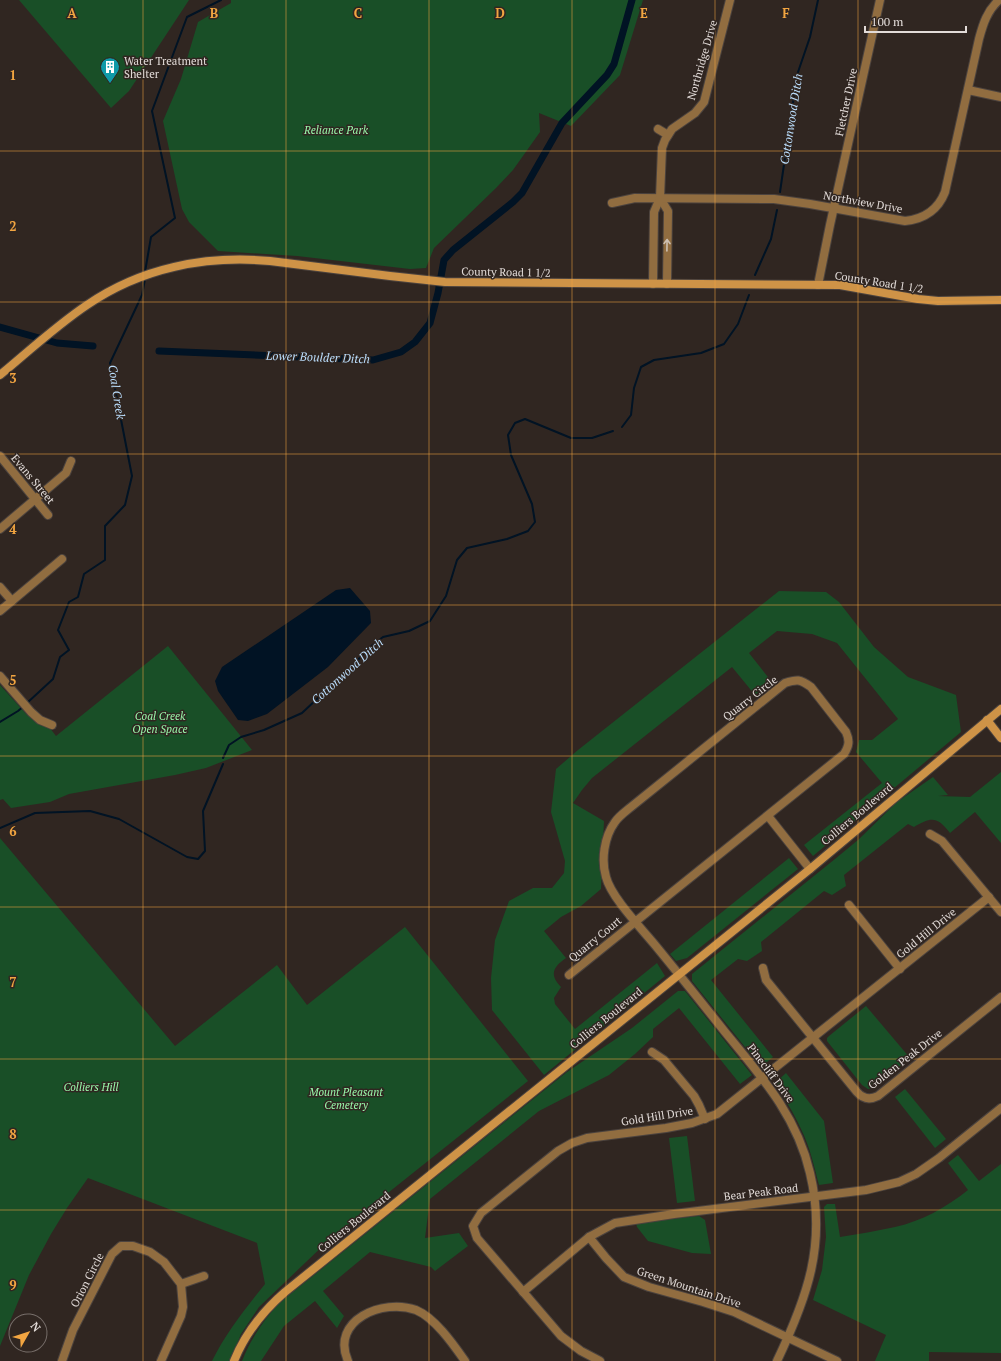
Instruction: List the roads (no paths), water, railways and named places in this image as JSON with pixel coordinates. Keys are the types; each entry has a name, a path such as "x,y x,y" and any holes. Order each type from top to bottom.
{"street":[{"name":"Northridge Drive","path":"653,284 654,212 660,198 662,151 668,135 676,126 695,113 704,102 730,0"},
{"name":"Fletcher Drive","path":"818,285 880,0"},
{"name":"Northview Drive","path":"612,203 635,198 774,199 905,221 919,219 931,212 941,201 945,192 983,24 998,0"},
{"path":"968,90 1001,97"},
{"path":"658,129 668,135"},
{"name":"Northridge Drive","path":"660,198 668,212 667,284"},
{"name":"County Road 1 1/2","path":"0,375 91,302 121,285 134,279 178,266 217,260 254,260 445,282 840,285 918,299 938,301 1001,300"},
{"name":"Evans Street","path":"0,456 48,515"},
{"path":"0,529 66,473 71,461"},
{"path":"0,610 62,559"},
{"path":"0,587 12,601"},
{"path":"0,676 31,712 40,720 52,725"},
{"name":"Quarry Circle","path":"636,921 844,754 848,748 849,740 846,732 811,687 804,682 795,680 785,683 631,807 615,822 609,832 604,855 606,878 616,896 636,921 679,974"},
{"name":"Colliers Boulevard","path":"234,1361 265,1310 285,1292 810,869 1001,709"},
{"path":"987,720 1001,738"},
{"path":"768,816 810,869"},
{"path":"930,834 942,841 1001,912"},
{"name":"Gold Hill Drive","path":"600,1361 580,1351 561,1336 477,1238 473,1226 481,1213 558,1151 572,1143 587,1138 692,1124 717,1114 988,897"},
{"path":"849,905 900,969"},
{"name":"Quarry Court","path":"569,975 636,921"},
{"path":"764,968 766,980 812,1038"},
{"name":"Pinecliff Drive","path":"679,974 772,1090 788,1116 803,1149 810,1172 815,1196 815,1242 811,1272 798,1316 777,1361"},
{"name":"Golden Peak Drive","path":"812,1038 858,1094 866,1098 872,1098 882,1093 1001,997"},
{"path":"652,1052 664,1060 694,1096 705,1119"},
{"name":"Bear Peak Road","path":"523,1292 589,1237 615,1224 674,1214 866,1190 900,1182 911,1177 939,1158 1001,1108"},
{"name":"Green Mountain Drive","path":"589,1237 624,1277 649,1287 734,1312 837,1361"},
{"name":"Orion Circle","path":"62,1361 73,1330 95,1285 112,1254 120,1246 133,1246 150,1252 164,1262 181,1284"},
{"path":"161,1361 181,1316 183,1307 181,1284 204,1276"},
{"path":"348,1361 345,1353 344,1340 350,1327 368,1313 387,1306 398,1306 417,1311 426,1317 449,1339 464,1361"},
{"name":"Colliers Boulevard","path":"238,1361 246,1339"}],"water":[{"path":"350,588 370,611 371,623 328,667 267,714 248,721 238,720 218,691 215,681 222,667 336,590"}],"waterway":[{"name":"Coal Creek","path":"145,272 151,237 175,218 152,111 187,17 221,0"},
{"name":"Lower Boulder Ditch","path":"159,351 373,360 401,352 415,342 430,323 438,293 444,260 453,250 513,202 522,193 562,123 607,75 614,64 632,0"},
{"name":"Cottonwood Ditch","path":"780,192 797,75 810,37 818,0"},
{"name":"Cottonwood Ditch","path":"755,275 771,239 777,210"},
{"name":"Coal Creek","path":"27,703 53,679 60,657 69,650 58,630 69,602 78,597 84,574 105,560 105,526 125,505 132,476 110,363 142,295 145,279"},
{"name":"Cottonwood Ditch","path":"622,427 631,415 634,388 641,367 654,360 701,353 724,344 738,324 749,295"},
{"name":"Lower Boulder Ditch","path":"0,327 57,343 93,346"},
{"name":"Cottonwood Ditch","path":"223,758 229,745 241,737 264,730 302,713 370,647 383,637 409,631 430,621 446,596 457,560 467,548 507,539 528,531 535,522 532,504 511,455 508,435 515,423 525,419 571,438 592,438 613,431"},
{"name":"Coal Creek","path":"0,722 24,706"},
{"name":"Cottonwood Ditch","path":"0,828 35,813 90,811 119,819 187,857 198,859 205,851 203,811 223,764"}],"place":[{"name":"Water Treatment Shelter","path":"110,84"}],"park label":[{"name":"Reliance Park","path":"336,130"},
{"name":"Coal Creek Open Space","path":"160,722"},
{"name":"Colliers Hill","path":"91,1087"},
{"name":"Mount Pleasant Cemetery","path":"346,1098"}]}
